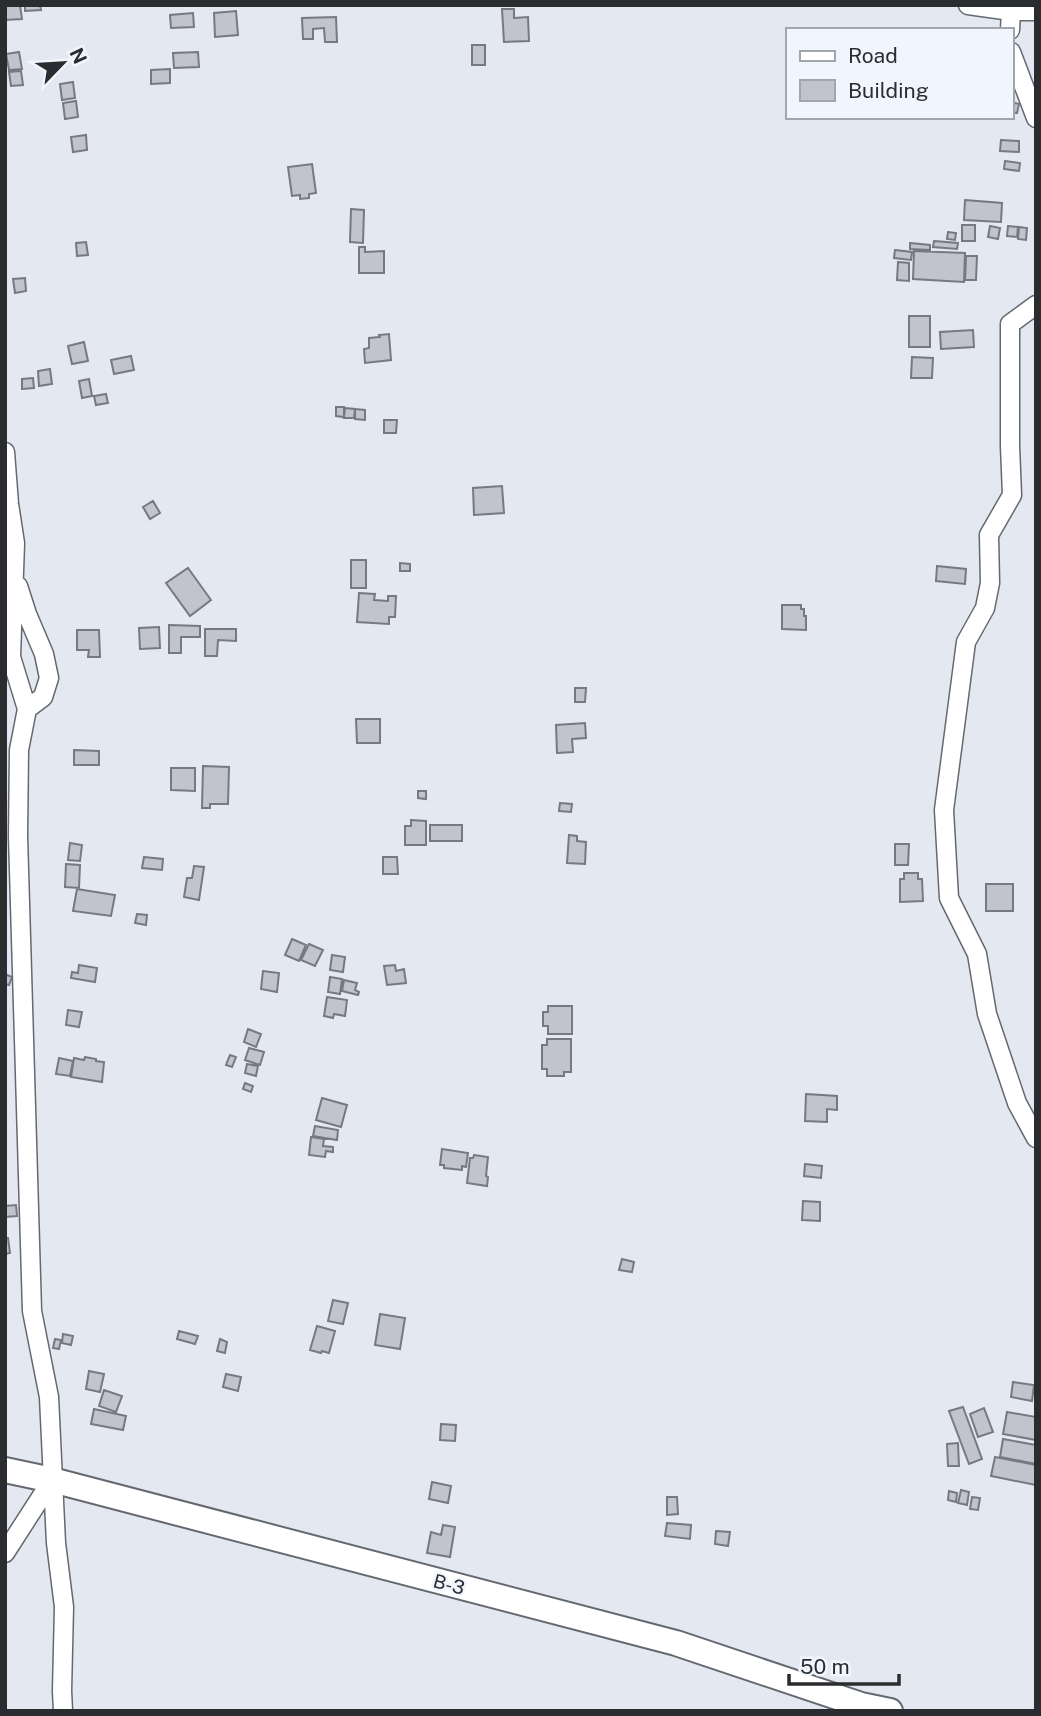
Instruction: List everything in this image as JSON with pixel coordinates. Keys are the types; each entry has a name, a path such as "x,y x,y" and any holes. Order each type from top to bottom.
{"main road":[{"name":"B-3","path":"5,1470 676,1643 861,1705 890,1711"}],"street":[{"path":"968,5 1036,11"},
{"path":"1010,28 1011,10"},
{"path":"1013,57 1036,118"},
{"path":"1036,305 1010,324 1012,495 989,535 990,583 985,608 966,642 944,810 949,898 977,954 987,1014 1017,1103 1036,1138"},
{"path":"5,452 15,543 11,657 27,709 19,750 18,836 31,1297 49,1397 56,1543 64,1607 63,1711"},
{"path":"14,573 44,654 50,678 43,697 27,709"},
{"path":"5,1553 52,1480"}],"building":[{"path":"5,5 20,5 22,19 5,20"},
{"path":"25,5 40,5 41,10 25,11"},
{"path":"502,9 514,9 514,18 528,17 529,41 504,42"},
{"path":"236,11 238,35 215,37 214,13"},
{"path":"193,13 194,27 171,28 170,15"},
{"path":"336,17 337,42 325,42 324,28 313,29 313,39 303,39 302,18"},
{"path":"472,45 485,45 485,65 472,65"},
{"path":"19,52 22,69 9,70 6,54"},
{"path":"198,52 199,67 174,68 173,53"},
{"path":"170,69 170,83 151,84 151,70"},
{"path":"21,71 23,85 11,86 9,72"},
{"path":"73,82 75,98 62,100 60,84"},
{"path":"76,101 78,117 65,119 63,103"},
{"path":"1013,102 1019,104 1017,113 1013,112"},
{"path":"86,135 87,150 73,152 71,137"},
{"path":"1001,140 1019,141 1019,152 1000,151"},
{"path":"1005,161 1020,163 1019,171 1004,169"},
{"path":"312,164 316,193 309,194 309,198 292,196 288,167"},
{"path":"965,200 1002,203 1001,222 964,220"},
{"path":"351,209 364,210 363,243 350,242"},
{"path":"962,225 975,225 975,241 962,241"},
{"path":"990,226 1000,228 998,239 988,237"},
{"path":"1008,226 1018,227 1017,237 1007,236"},
{"path":"1019,227 1027,228 1026,240 1018,239"},
{"path":"948,232 956,233 955,240 947,239"},
{"path":"934,241 958,243 957,249 933,247"},
{"path":"86,242 88,255 77,256 76,243"},
{"path":"910,243 930,245 930,250 910,249"},
{"path":"359,247 365,247 365,252 384,251 384,273 359,273"},
{"path":"895,250 912,252 911,260 894,258"},
{"path":"914,251 965,253 964,282 913,279"},
{"path":"966,256 977,256 976,280 965,280"},
{"path":"898,262 909,263 909,281 897,280"},
{"path":"25,278 26,291 15,293 13,279"},
{"path":"909,316 930,316 930,347 909,347"},
{"path":"973,330 974,347 941,349 940,332"},
{"path":"389,334 391,360 365,363 364,349 369,348 369,338"},
{"path":"84,342 88,361 72,364 68,346"},
{"path":"131,356 134,370 114,374 111,360"},
{"path":"912,357 933,358 932,378 911,378"},
{"path":"50,369 52,384 39,386 38,371"},
{"path":"33,378 34,388 22,389 22,379"},
{"path":"89,379 92,396 82,398 79,381"},
{"path":"106,394 108,403 96,405 94,396"},
{"path":"336,407 344,407 344,417 336,416"},
{"path":"345,408 355,409 354,418 344,418"},
{"path":"355,409 365,410 365,420 355,419"},
{"path":"384,420 397,420 396,433 384,433"},
{"path":"502,486 504,513 474,515 473,488"},
{"path":"153,501 160,513 150,519 143,507"},
{"path":"351,560 366,560 366,588 351,588"},
{"path":"400,563 410,564 410,571 400,571"},
{"path":"937,566 966,569 965,584 936,581"},
{"path":"188,568 211,600 190,616 166,583"},
{"path":"359,593 375,594 374,600 388,601 388,596 396,596 395,617 389,617 389,624 357,622"},
{"path":"782,605 801,605 806,616 806,630 782,629"},
{"path":"169,625 200,626 200,637 181,637 181,653 169,653"},
{"path":"159,627 160,648 140,649 139,628"},
{"path":"205,629 236,629 236,641 218,640 217,656 205,656"},
{"path":"77,630 99,630 100,657 88,657 89,650 77,650"},
{"path":"575,688 586,688 585,702 575,702"},
{"path":"356,719 380,719 380,743 357,743"},
{"path":"585,723 586,738 572,739 573,752 557,753 556,725"},
{"path":"74,750 99,751 99,765 74,765"},
{"path":"203,766 229,767 228,804 210,804 210,808 202,808"},
{"path":"171,768 195,768 195,791 171,790"},
{"path":"418,791 426,791 426,799 418,798"},
{"path":"560,803 572,804 571,812 559,811"},
{"path":"411,820 426,821 426,845 405,845 405,826 411,826"},
{"path":"430,825 462,825 462,841 430,841"},
{"path":"569,835 577,836 577,841 586,842 585,864 567,863"},
{"path":"70,843 82,845 80,861 68,860"},
{"path":"895,844 909,844 908,865 895,865"},
{"path":"144,857 163,859 162,870 142,868"},
{"path":"383,857 397,857 398,874 383,874"},
{"path":"66,864 80,865 79,888 65,887"},
{"path":"194,866 204,867 199,900 184,897 187,878 192,878"},
{"path":"904,873 918,873 918,879 922,879 923,901 900,902 900,879 904,879"},
{"path":"986,884 1013,884 1013,911 986,911"},
{"path":"77,889 115,895 111,916 73,911"},
{"path":"137,914 147,915 146,925 135,923"},
{"path":"292,939 306,945 299,961 285,955"},
{"path":"309,944 323,950 315,966 301,960"},
{"path":"332,955 345,957 343,972 330,970"},
{"path":"79,965 97,968 95,982 71,978 72,972 78,973"},
{"path":"395,965 396,971 404,969 406,983 387,985 384,966"},
{"path":"263,971 279,973 277,992 261,989"},
{"path":"5,974 12,977 9,985 5,984"},
{"path":"330,977 342,979 340,994 328,992"},
{"path":"344,980 357,983 355,990 359,992 358,995 342,991"},
{"path":"327,997 347,1000 345,1016 324,1016"},
{"path":"548,1006 572,1006 572,1034 548,1034 548,1026 543,1026 543,1012 548,1012"},
{"path":"68,1010 82,1012 79,1027 66,1025"},
{"path":"248,1029 261,1034 256,1047 244,1042"},
{"path":"547,1039 571,1039 571,1072 564,1072 564,1076 547,1076 547,1069 542,1069 542,1045 547,1045"},
{"path":"249,1048 264,1052 260,1065 245,1060"},
{"path":"230,1055 236,1057 232,1067 226,1065"},
{"path":"85,1057 104,1062 102,1082 71,1077 74,1058 84,1060"},
{"path":"59,1058 73,1061 70,1076 56,1074"},
{"path":"247,1064 258,1066 256,1076 245,1073"},
{"path":"245,1083 253,1086 251,1092 243,1089"},
{"path":"806,1094 837,1096 837,1110 827,1109 827,1122 805,1121"},
{"path":"322,1098 347,1105 341,1127 316,1120"},
{"path":"315,1126 338,1130 337,1140 313,1136"},
{"path":"311,1137 324,1139 323,1146 333,1147 333,1152 326,1151 325,1157 309,1155"},
{"path":"442,1149 468,1153 466,1167 462,1166 462,1170 440,1165"},
{"path":"474,1155 488,1157 487,1186 467,1183 470,1158"},
{"path":"805,1164 822,1166 821,1178 804,1176"},
{"path":"803,1201 820,1202 820,1221 802,1220"},
{"path":"16,1205 17,1216 5,1217 5,1206"},
{"path":"5,1238 8,1238 10,1253 5,1254"},
{"path":"622,1259 634,1262 632,1272 619,1270"},
{"path":"333,1300 348,1303 343,1324 328,1321"},
{"path":"380,1314 405,1318 400,1349 375,1345"},
{"path":"317,1326 335,1331 329,1353 310,1350"},
{"path":"179,1331 198,1336 195,1344 177,1339"},
{"path":"63,1334 73,1336 71,1345 62,1343"},
{"path":"55,1339 61,1340 59,1349 53,1348"},
{"path":"220,1339 227,1342 225,1353 217,1351"},
{"path":"89,1371 104,1374 100,1392 86,1389"},
{"path":"226,1374 241,1377 238,1391 223,1387"},
{"path":"1013,1382 1034,1385 1032,1401 1011,1397"},
{"path":"104,1390 122,1396 116,1412 99,1406"},
{"path":"963,1407 982,1459 969,1464 949,1411"},
{"path":"984,1408 993,1432 978,1437 970,1414"},
{"path":"94,1409 126,1416 123,1430 91,1424"},
{"path":"1007,1412 1036,1417 1036,1440 1003,1434"},
{"path":"441,1424 456,1425 455,1441 440,1440"},
{"path":"1003,1439 1036,1445 1036,1464 1000,1457"},
{"path":"958,1443 959,1466 948,1466 947,1444"},
{"path":"995,1457 1036,1465 1036,1485 991,1476"},
{"path":"432,1482 451,1486 448,1503 429,1499"},
{"path":"961,1490 969,1492 967,1505 958,1503"},
{"path":"949,1491 957,1493 956,1502 948,1500"},
{"path":"667,1497 677,1497 678,1514 667,1515"},
{"path":"972,1497 980,1498 978,1510 970,1509"},
{"path":"667,1523 691,1525 690,1539 665,1536"},
{"path":"443,1525 455,1527 450,1557 427,1553 431,1532 441,1535"},
{"path":"716,1531 730,1532 728,1546 715,1544"}]}
